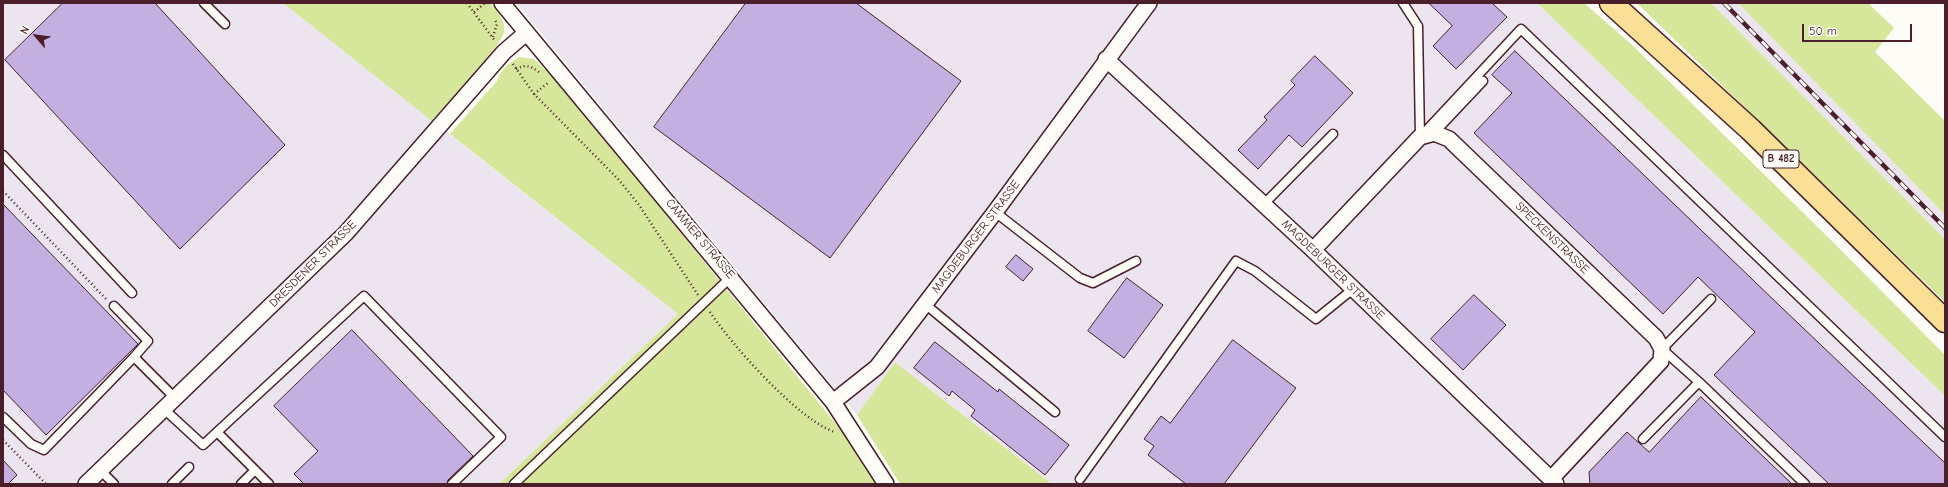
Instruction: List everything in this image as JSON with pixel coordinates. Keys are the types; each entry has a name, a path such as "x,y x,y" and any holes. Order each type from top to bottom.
{"main road":[{"name":"B 482","path":"1611,3 1751,130 1945,321"}],"street":[{"name":"CAMMER STRASSE","path":"502,3 526,33 561,72 833,402 886,484"},
{"name":"MAGDEBURGER STRASSE","path":"833,402 877,367 996,212 1106,59 1149,3"},
{"name":"DRESDENER STRASSE","path":"86,484 346,233 504,52 526,33"},
{"name":"MAGDEBURGER STRASSE","path":"1106,59 1313,250 1553,481"},
{"path":"1313,250 1420,137 1434,133"},
{"name":"SPECKENSTRASSE","path":"1434,133 1449,139 1656,338 1662,349"},
{"path":"1553,481 1660,361 1662,349"}],"lane":[{"path":"204,3 225,24"},
{"path":"1403,3 1418,26 1420,137"},
{"path":"1420,137 1521,29 1945,437"},
{"path":"1434,133 1484,81"},
{"path":"1264,204 1333,134"},
{"path":"3,155 132,293"},
{"path":"996,212 1080,278 1093,283 1136,261"},
{"path":"1080,479 1192,320 1236,261 1255,271 1316,319 1353,289"},
{"path":"514,484 731,277"},
{"path":"164,409 203,445 364,296 501,437 452,484"},
{"path":"1711,299 1662,349 1699,382 1805,484"},
{"path":"925,304 1055,412"},
{"path":"3,417 31,444 44,450 148,342 114,306"},
{"path":"134,357 175,398"},
{"path":"1643,439 1699,382"},
{"path":"218,432 269,484"},
{"path":"172,484 189,467"},
{"path":"100,470 114,484"},
{"path":"240,484 255,470"}],"path":[{"path":"467,3 534,94 619,180 639,205 722,331 808,418 826,429 858,439"},
{"path":"474,12 484,3 487,8"},
{"path":"493,15 497,24 493,37"},
{"path":"516,69 524,65 531,67 541,74"},
{"path":"534,94 561,72"},
{"path":"544,78 548,83"},
{"path":"3,191 114,306"},
{"path":"3,440 46,484"}],"shaded area":[{"path":"3,3 283,3 678,314 499,484 3,484"},
{"path":"516,3 1537,3 1945,396 1945,484 1052,484 895,362 857,415"},
{"path":"1711,3 1738,3 1945,215 1945,239"}],"green space":[{"path":"283,3 490,3 504,24 504,32 501,39 483,63 432,121"},
{"path":"1537,3 1584,3 1630,43 1833,242 1945,355 1945,396"},
{"path":"1637,3 1711,3 1945,239 1945,302"},
{"path":"1738,3 1868,3 1894,28 1875,52 1945,121 1945,215"},
{"path":"519,57 534,59 559,83 849,440 876,484 499,484 678,314 450,134 497,81 505,67"},
{"path":"895,362 1052,484 900,484 857,415"}],"building":[{"path":"63,3 155,3 285,145 180,249 5,60"},
{"path":"746,3 856,3 961,81 830,258 654,127"},
{"path":"1429,3 1492,3 1507,17 1456,69 1433,46 1452,26"},
{"path":"1515,51 1945,463 1945,484 1829,484 1714,375 1755,332 1698,277 1663,314 1474,133 1512,93 1492,75"},
{"path":"1315,56 1353,93 1302,147 1289,135 1258,169 1238,150 1267,120 1264,117 1295,85 1291,81"},
{"path":"3,204 138,344 46,435 3,390"},
{"path":"1016,255 1033,269 1023,281 1006,267"},
{"path":"1127,278 1163,305 1124,358 1088,331"},
{"path":"1474,295 1506,325 1463,370 1431,339"},
{"path":"352,330 473,456 448,480 447,484 304,484 294,474 318,451 274,406"},
{"path":"1233,340 1296,388 1224,484 1186,484 1148,455 1154,446 1144,439 1161,416 1170,423"},
{"path":"935,342 998,392 999,389 1069,445 1045,475 971,416 975,410 952,391 949,396 914,368"},
{"path":"1701,397 1792,484 1590,484 1589,472 1627,432 1649,452"},
{"path":"3,460 17,475 8,484 3,484"}],"railway":[{"path":"1724,3 1945,228"}]}
